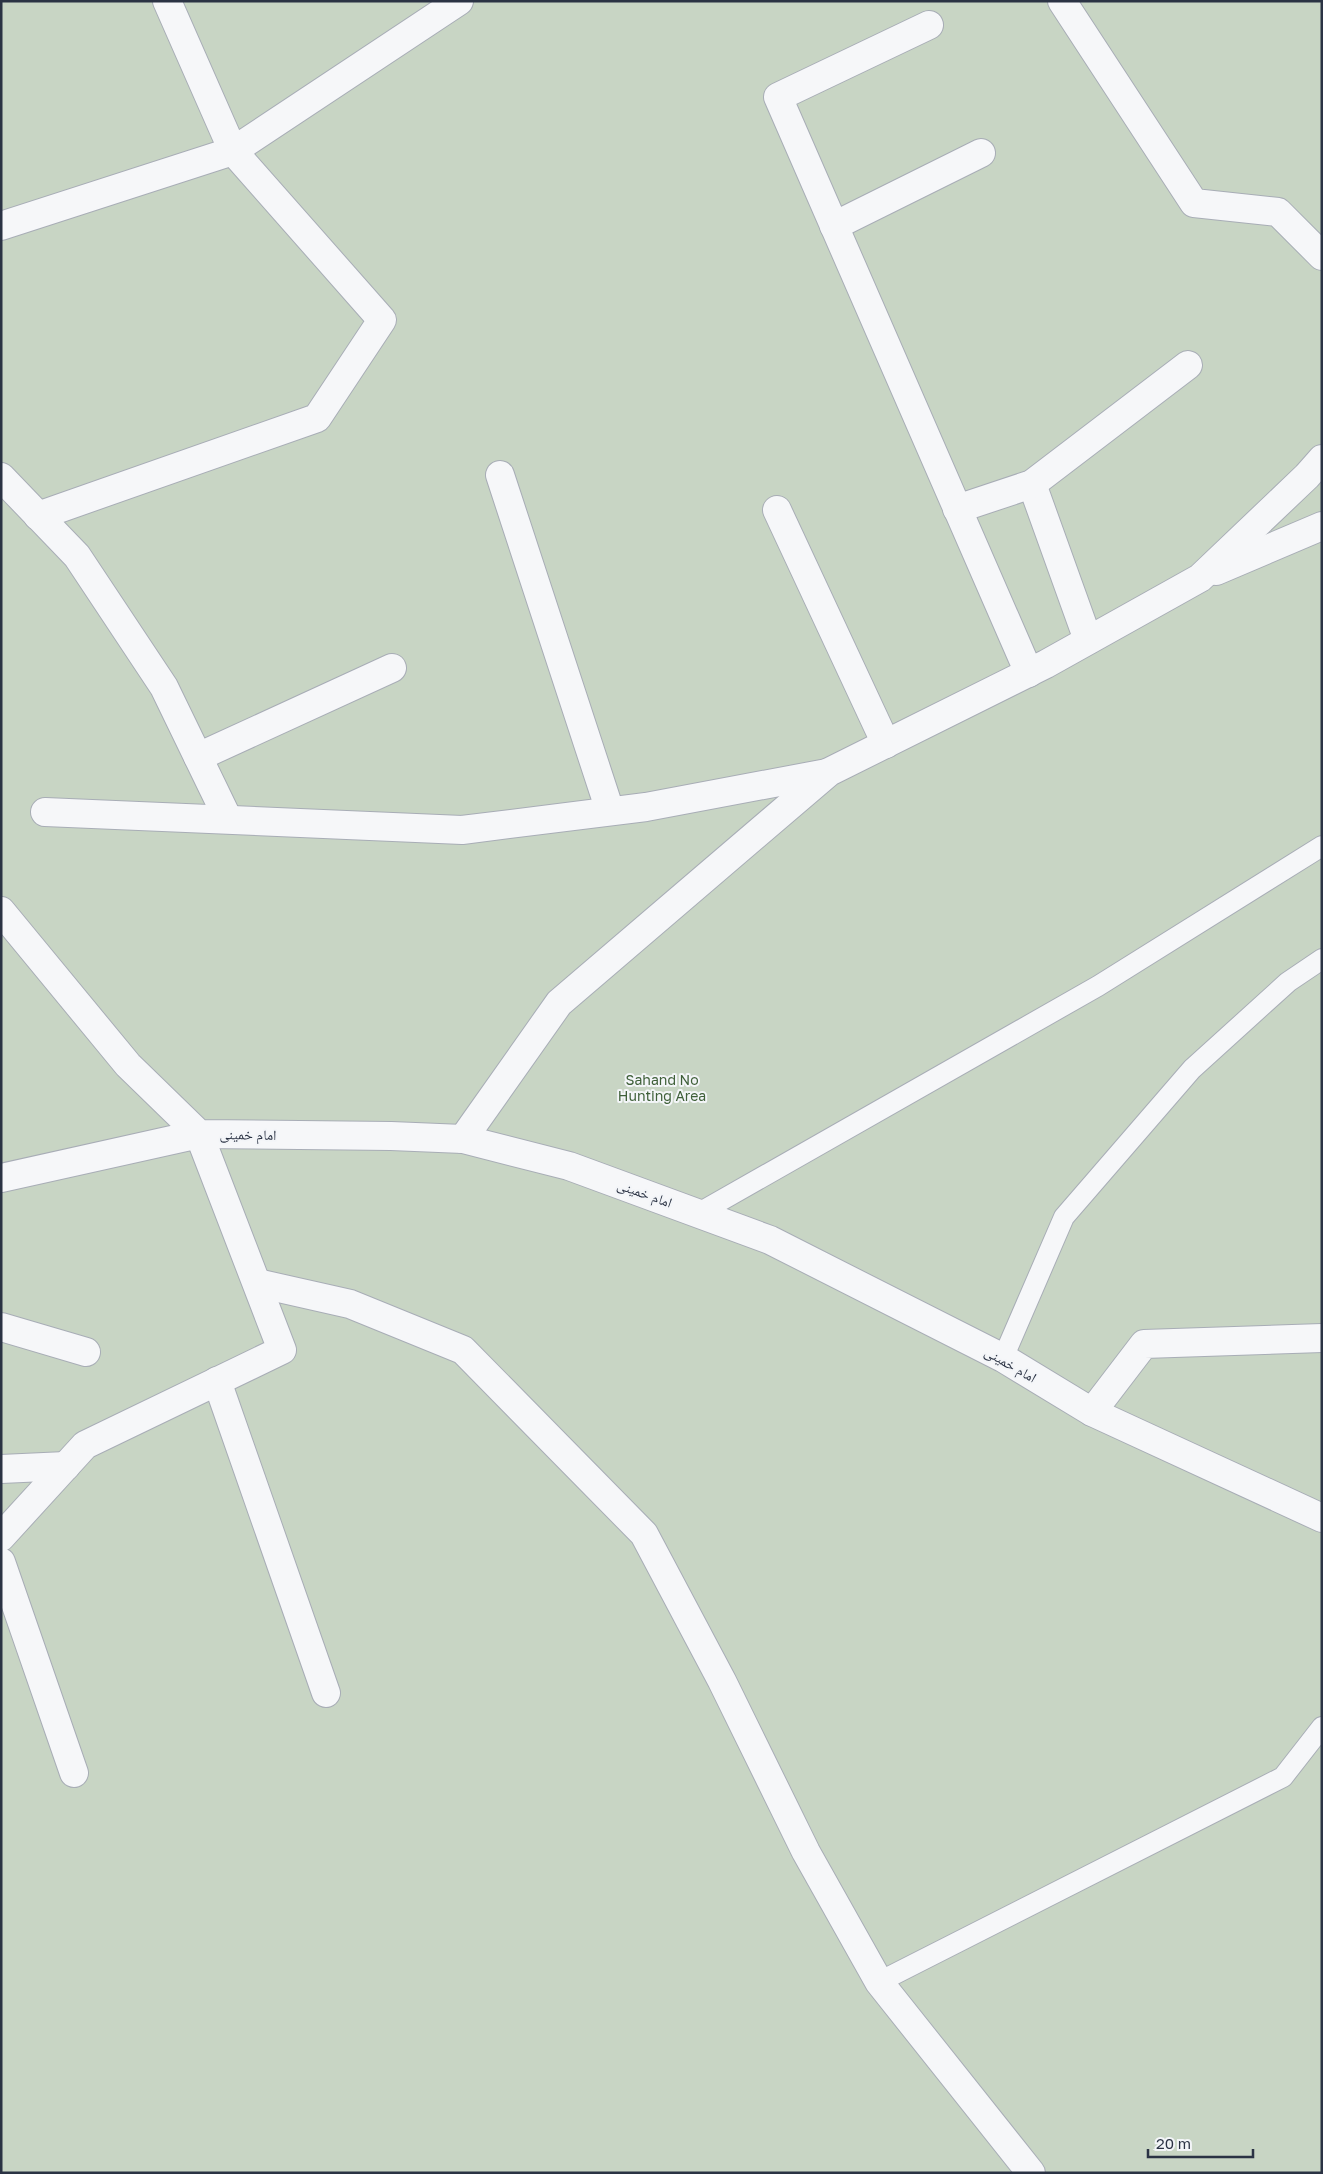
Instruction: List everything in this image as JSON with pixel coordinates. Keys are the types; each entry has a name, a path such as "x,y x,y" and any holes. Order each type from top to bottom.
{"street":[{"path":"38,516 317,418 382,320 233,151 167,1"},
{"path":"1,226 233,151 459,1"},
{"path":"1062,1 1194,203 1278,212 1322,256"},
{"path":"929,25 778,97 1029,673"},
{"path":"834,226 980,153"},
{"path":"957,509 1032,484 1188,365"},
{"path":"1200,578 1307,476 1322,459"},
{"path":"500,475 610,811"},
{"path":"1,477 77,556 159,678 228,819"},
{"path":"1032,484 1088,640"},
{"path":"777,510 886,744"},
{"path":"463,1139 559,1003 829,772 1029,673 1200,578 1322,526"},
{"path":"198,757 392,668"},
{"path":"45,812 462,830 646,807 829,772"},
{"name":"امام خمینی","path":"1,911 128,1065 199,1134 391,1136 463,1139 569,1166 770,1240 1003,1358 1092,1412 1322,1518"},
{"path":"1,1178 199,1134 282,1350 85,1445 1,1538"},
{"path":"257,1283 350,1304 463,1350 644,1534 722,1681 806,1852 879,1982 1031,2173"},
{"path":"1,1327 86,1352"},
{"path":"1092,1412 1144,1344 1322,1338"},
{"path":"217,1381 326,1693"},
{"path":"1,1469 66,1466"},
{"path":"1,1562 74,1773"}],"lane":[{"path":"699,1213 1098,986 1322,846"},
{"path":"1003,1358 1064,1217 1192,1069 1288,982 1322,959"},
{"path":"879,1982 1283,1777 1322,1726"}],"green space":[{"name":"Sahand No Hunting Area","path":"1,1 1322,1 1322,2173 1,2173"}]}
